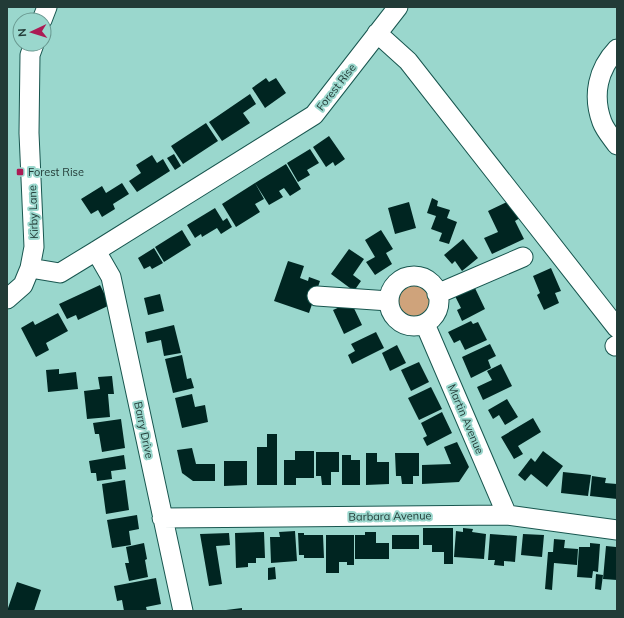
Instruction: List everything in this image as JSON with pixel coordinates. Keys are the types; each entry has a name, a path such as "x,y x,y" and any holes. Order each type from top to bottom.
{"street":[{"name":"Forest Rise","path":"30,268 60,273 314,115 398,7"},
{"path":"377,33 408,61 616,340"},
{"path":"617,50 611,56 600,75 596,97 602,122 617,146"},
{"name":"Kirby Lane","path":"7,299 23,285 30,268 34,247 29,133 31,52"},
{"name":"Barry Drive","path":"96,252 111,277 183,611"},
{"path":"437,294 523,258"},
{"path":"416,276 424,278 436,289 438,305 436,312 431,319 424,324 408,326 394,317 388,301 390,292 394,285 408,277 416,276"},
{"path":"318,296 388,301"},
{"name":"Martin Avenue","path":"424,324 507,515"},
{"name":"Barbara Avenue","path":"162,518 507,515 617,530"}],"shaded area":[{"path":"413,282 423,285 429,291 432,301 429,311 423,317 413,320 403,317 397,311 394,301 397,291 403,285"}],"building":[{"path":"266,78 269,82 276,78 286,93 265,108 252,88"},
{"path":"250,94 256,104 243,113 250,123 222,141 209,122"},
{"path":"206,123 218,141 183,164 171,146"},
{"path":"329,136 345,159 335,166 333,162 326,167 313,147"},
{"path":"310,149 319,163 307,170 310,175 298,182 287,163"},
{"path":"174,154 181,166 175,170 167,158"},
{"path":"152,155 157,163 163,159 170,171 137,192 129,181 141,173 136,165"},
{"path":"286,164 301,189 290,196 284,188 279,191 283,197 269,205 255,183"},
{"path":"122,183 129,194 113,204 115,209 102,217 98,210 91,214 81,199 102,186 106,193"},
{"path":"255,183 264,199 255,204 260,212 236,227 222,204"},
{"path":"432,198 438,201 437,206 450,210 447,218 457,222 449,244 439,241 442,233 431,229 436,216 427,213"},
{"path":"511,200 520,218 515,221 524,239 492,254 484,238 498,232 488,211"},
{"path":"409,202 416,228 395,234 388,208"},
{"path":"215,208 223,221 227,218 232,227 221,234 217,228 202,237 201,234 195,238 187,225"},
{"path":"182,230 191,245 164,262 155,247"},
{"path":"381,230 393,249 386,253 392,264 375,275 366,262 375,257 365,240"},
{"path":"463,239 478,258 462,271 455,261 452,264 444,255"},
{"path":"154,248 163,263 152,269 150,266 144,269 138,258"},
{"path":"349,249 364,259 353,275 361,281 354,291 331,274"},
{"path":"288,261 304,266 300,278 308,281 309,277 320,281 309,313 274,301"},
{"path":"551,268 561,291 555,293 559,303 544,310 537,295 540,293 533,276"},
{"path":"100,285 110,305 78,320 76,315 67,319 59,304"},
{"path":"474,286 485,309 462,321 457,310 461,308 455,296"},
{"path":"160,294 164,311 148,315 144,298"},
{"path":"351,302 362,325 344,334 333,310"},
{"path":"58,313 68,331 46,343 49,350 36,357 21,328 33,321 35,325"},
{"path":"471,321 473,324 478,322 487,340 465,350 460,340 454,343 448,332"},
{"path":"174,325 181,353 164,356 161,340 147,343 145,332"},
{"path":"376,332 384,348 352,364 348,355 355,351 351,344"},
{"path":"490,344 496,356 488,360 491,368 471,378 462,357"},
{"path":"397,345 406,363 390,371 382,353"},
{"path":"182,355 187,379 191,378 194,388 173,393 165,359"},
{"path":"419,362 429,382 411,391 401,370"},
{"path":"501,364 512,386 483,400 477,387 492,380 487,371"},
{"path":"59,369 59,374 76,372 78,389 48,392 46,370"},
{"path":"112,376 114,394 108,394 110,417 87,419 84,391 100,389 98,377"},
{"path":"431,387 442,409 419,420 408,398"},
{"path":"192,394 195,407 205,405 208,422 182,428 175,398"},
{"path":"507,399 518,417 505,425 499,415 493,419 488,410"},
{"path":"442,412 452,433 427,446 423,438 427,436 421,423"},
{"path":"533,418 541,432 518,446 523,454 514,459 501,437"},
{"path":"121,419 125,448 102,452 99,434 95,434 93,423"},
{"path":"267,434 277,434 277,485 257,485 257,447 267,447"},
{"path":"457,442 469,467 459,482 422,484 422,465 451,464 444,447"},
{"path":"192,448 196,464 215,464 215,481 193,481 182,473 177,450"},
{"path":"295,451 314,451 314,478 296,478 296,485 284,485 284,460 295,460"},
{"path":"543,451 563,466 547,487 531,474 525,481 518,475 531,458 535,462"},
{"path":"316,452 339,452 339,472 331,472 331,485 322,485 321,476 316,476"},
{"path":"366,453 377,453 377,462 389,462 389,484 366,485"},
{"path":"395,453 419,453 419,476 413,476 413,484 402,484 401,476 396,476"},
{"path":"124,455 126,469 111,471 112,479 97,481 96,473 91,473 89,461"},
{"path":"342,455 351,455 351,460 360,460 360,485 342,485"},
{"path":"224,461 247,461 247,485 224,486"},
{"path":"563,472 591,475 588,496 561,493"},
{"path":"592,476 606,478 605,483 617,484 617,499 590,496"},
{"path":"125,480 129,510 106,514 102,484"},
{"path":"137,515 139,529 129,531 131,545 112,548 107,520"},
{"path":"423,528 453,528 453,564 444,564 444,552 432,552 432,545 423,545"},
{"path":"463,528 473,529 472,532 486,534 484,559 454,557 456,531 463,532"},
{"path":"295,531 297,561 271,563 270,537 280,537 279,532"},
{"path":"264,532 265,558 256,558 256,563 248,563 248,567 236,568 235,533"},
{"path":"365,532 376,532 376,543 389,543 389,559 355,559 355,535 365,535"},
{"path":"229,533 230,545 216,546 222,584 209,586 200,534"},
{"path":"298,533 304,533 304,535 323,535 324,558 304,558 304,555 299,555"},
{"path":"490,534 517,536 515,562 504,561 504,566 494,565 495,560 488,560"},
{"path":"523,534 544,535 542,557 521,555"},
{"path":"326,535 354,535 354,565 347,565 347,562 339,562 339,573 326,573"},
{"path":"392,535 419,535 419,549 392,549"},
{"path":"554,539 565,540 564,548 578,549 577,565 554,563 552,590 545,589 548,552 553,552"},
{"path":"144,543 148,577 129,581 125,563 129,563 126,547"},
{"path":"590,543 600,544 598,572 593,571 592,578 577,577 579,547 590,547"},
{"path":"606,546 616,547 617,580 603,579"},
{"path":"275,567 276,579 268,580 268,568"},
{"path":"596,574 603,575 601,590 595,589"},
{"path":"156,578 161,604 146,607 147,611 124,611 122,600 117,601 114,586"},
{"path":"17,582 41,590 34,611 7,611"},
{"path":"242,608 242,611 226,611 226,610"}],"place":[{"name":"Forest Rise","path":"20,172"}]}
